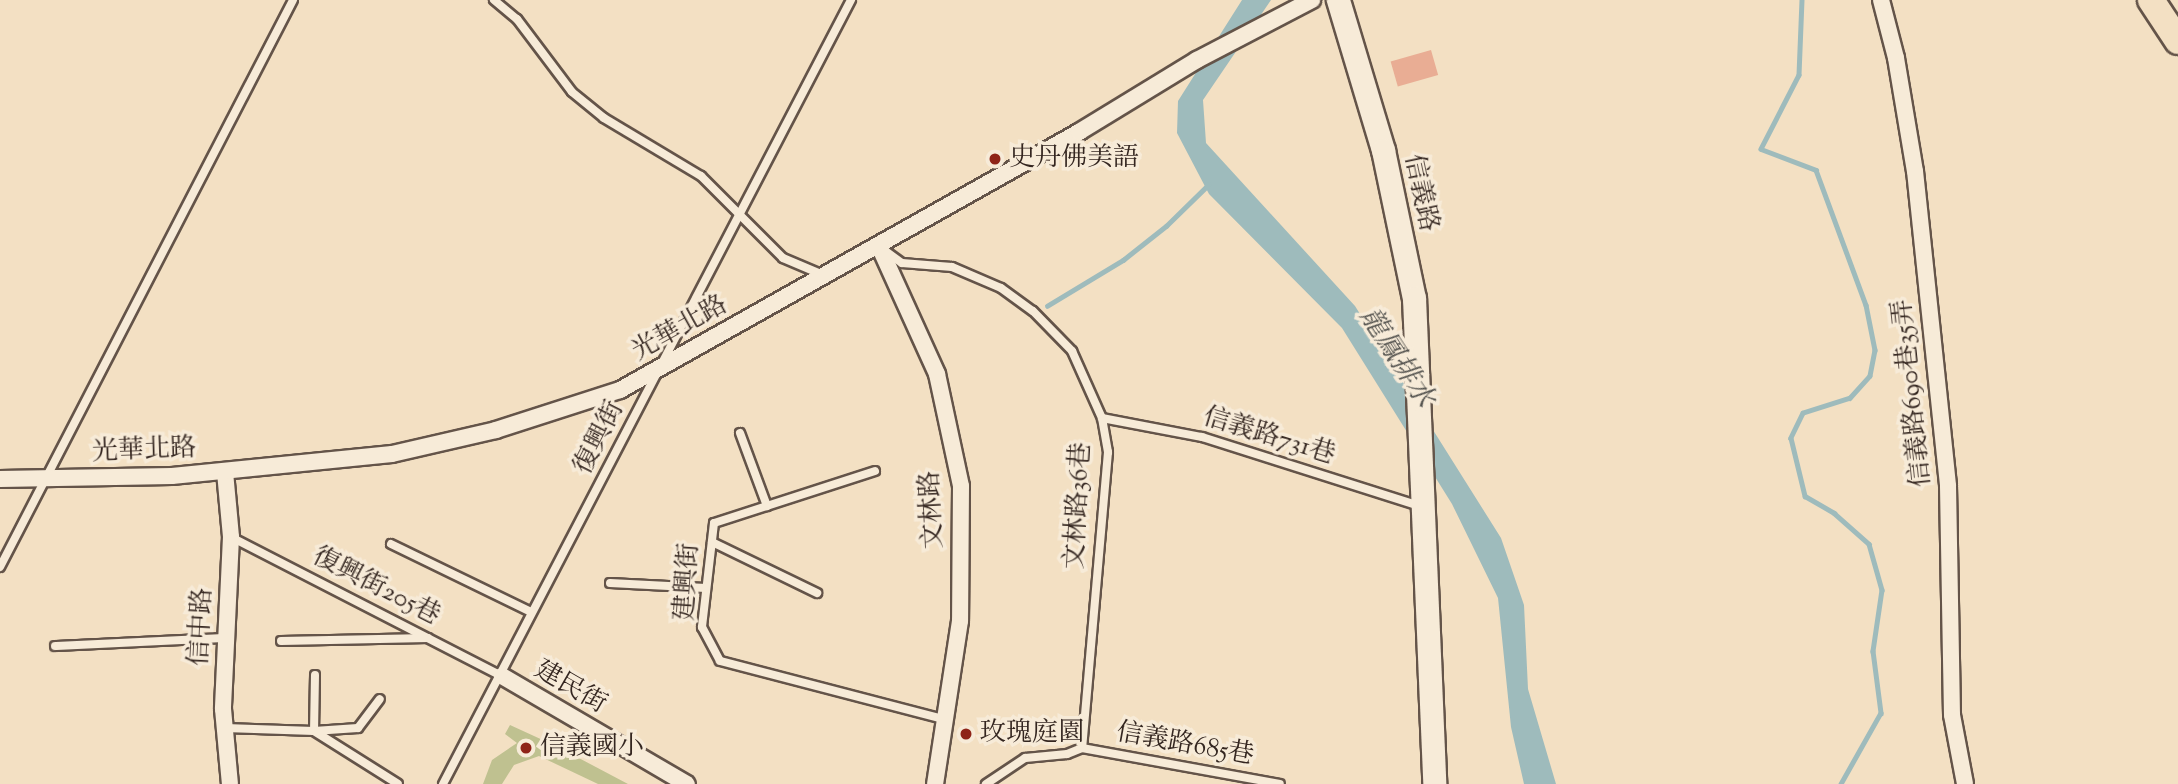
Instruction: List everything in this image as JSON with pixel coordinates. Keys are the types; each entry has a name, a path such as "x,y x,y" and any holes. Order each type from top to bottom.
{"main road":[{"path":"2151,0 2178,41"}],"street":[{"name":"光華北路","path":"0,479 225,472 392,454 496,430 620,390 879,246 1198,60 1312,0"},
{"name":"信義路","path":"1338,0 1383,150 1414,298 1421,506"},
{"name":"信義路690巷35弄","path":"1881,0 1896,58 1915,171 1948,486 1952,715 1965,784"},
{"name":"文林路","path":"879,246 937,374 961,486 960,621 935,784"},
{"name":"信中路","path":"225,472 231,537 225,638 225,728 230,784"},
{"path":"1421,506 1434,784"},
{"name":"建民街","path":"502,676 687,784"}],"lane":[{"path":"0,567 293,0"},
{"path":"494,0 517,19 572,92 604,118 701,176 783,258 826,276"},
{"name":"復興街","path":"443,784 502,676 531,612 851,0"},
{"name":"文林路36巷","path":"879,246 902,262 952,267 1001,288 1033,312 1072,351 1102,418 1108,452 1082,748"},
{"name":"信義路731巷","path":"1102,418 1202,437 1421,506"},
{"path":"740,433 767,506"},
{"name":"建興街","path":"875,471 714,523 702,626 720,661 946,720"},
{"name":"復興街205巷","path":"231,537 502,676"},
{"path":"712,542 817,593"},
{"path":"391,544 531,612"},
{"path":"610,583 706,588"},
{"path":"55,646 225,638"},
{"path":"281,641 430,638"},
{"path":"314,731 315,675"},
{"path":"225,728 314,731 358,728 380,699"},
{"path":"314,731 398,784"},
{"path":"986,784 1025,758 1067,754 1082,748"},
{"name":"信義路685巷","path":"1082,748 1280,784"}],"green space":[{"path":"510,725 628,784 598,784 539,756 514,765 502,784 483,784 492,760 517,743 505,734"}],"water":[{"path":"1242,0 1271,0 1203,100 1206,143 1355,306 1501,538 1524,605 1528,689 1556,784 1524,784 1511,727 1498,598 1452,504 1342,328 1209,194 1177,133 1178,101"}],"building":[{"path":"1431,50 1438,75 1398,87 1391,62"}],"waterway":[{"path":"1802,0 1799,75 1761,149 1816,170 1866,305 1875,350 1870,376 1850,398 1803,413 1791,438 1805,496 1834,513 1869,544 1882,590 1873,651 1881,713 1841,784"},
{"path":"1047,306 1123,260 1166,226 1208,185"}],"place":[{"name":"史丹佛美語","path":"995,159"},
{"name":"玫瑰庭園","path":"966,734"},
{"name":"信義國小","path":"526,748"}],"water label":[{"name":"龍鳳排水","path":"1396,358"}]}
